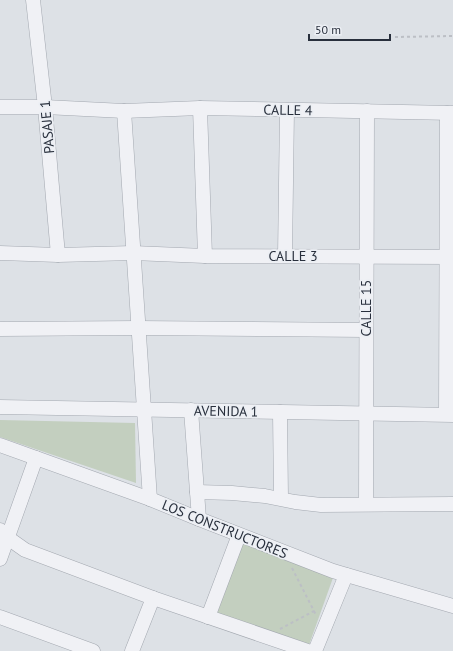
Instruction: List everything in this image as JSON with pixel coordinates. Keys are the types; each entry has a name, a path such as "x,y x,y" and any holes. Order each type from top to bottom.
{"street":[{"name":"PASAJE 1","path":"33,0 45,107 58,255"},
{"name":"CALLE 4","path":"0,107 45,107 124,111 200,108 450,113"},
{"path":"200,108 205,256"},
{"path":"285,256 287,110"},
{"path":"124,111 150,499"},
{"name":"CALLE 15","path":"366,504 367,112"},
{"path":"449,415 450,113"},
{"path":"0,253 58,255 133,253"},
{"name":"CALLE 3","path":"133,253 205,256 450,257"},
{"path":"0,329 138,328 366,330"},
{"name":"AVENIDA 1","path":"0,407 449,415"},
{"path":"191,410 199,519"},
{"path":"280,412 281,498"},
{"name":"LOS CONSTRUCTORES","path":"0,445 150,499 333,571 453,606"},
{"path":"0,559 4,534 36,458"},
{"path":"197,492 245,494 321,505 453,504"},
{"path":"4,534 25,550 153,598 308,651"},
{"path":"208,617 240,535"},
{"path":"315,651 346,575"},
{"path":"132,651 153,598"},
{"path":"0,617 93,651"}],"path":[{"path":"395,37 453,36"},
{"path":"297,567 291,565 316,615"},
{"path":"314,621 319,608"},
{"path":"286,632 278,629 314,611"}],"green space":[{"path":"0,420 135,423 136,483 0,437"},
{"path":"243,543 334,575 309,645 217,613"}]}
